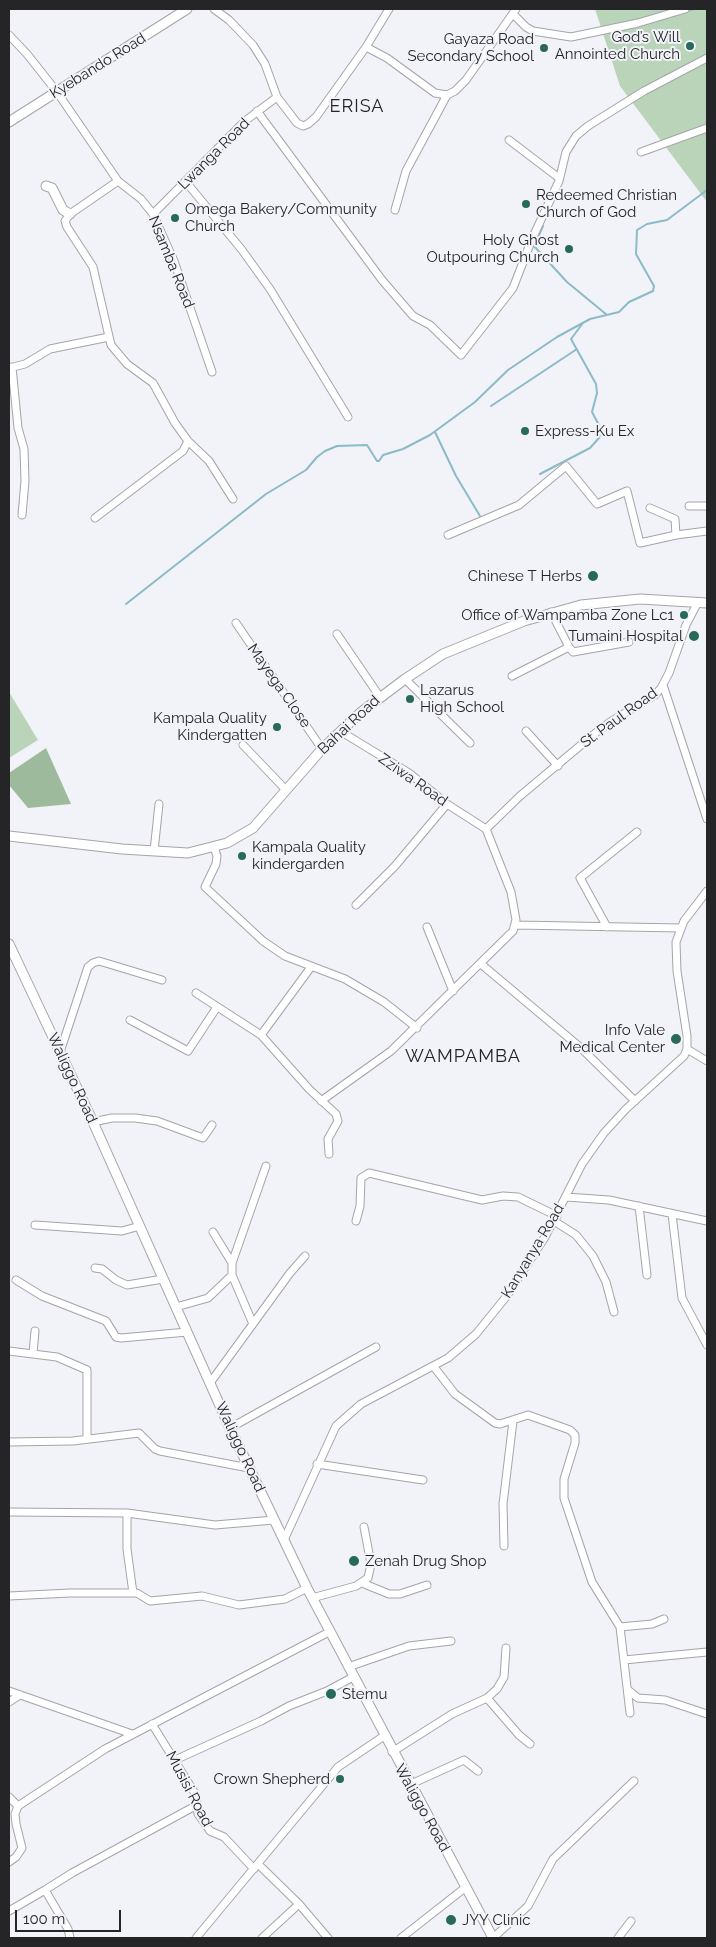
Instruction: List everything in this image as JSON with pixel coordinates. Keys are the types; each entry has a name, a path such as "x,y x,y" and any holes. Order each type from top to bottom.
{"street":[{"name":"Kyebando Road","path":"9,122 187,9"},
{"path":"214,9 229,20 253,44 265,64 277,97 297,124 303,126 308,124 366,47 389,9"},
{"path":"395,210 406,172 448,95 466,80 515,11 526,28 533,31 571,37 638,23 685,9"},
{"name":"Nsamba Road","path":"9,35 27,54 57,92 118,182 141,199 153,214 174,261 212,372"},
{"path":"366,47 387,58 435,93 448,95"},
{"path":"257,111 386,285 413,316 430,325 461,355 513,288 559,178 566,152 576,136 588,126 651,87 707,58"},
{"name":"Lwanga Road","path":"153,214 257,111 277,97"},
{"path":"641,152 707,128"},
{"path":"509,140 559,178"},
{"path":"118,182 70,214 65,221 93,267 111,346 159,390 175,423 188,441 209,461 233,499"},
{"path":"186,182 242,250 270,289 348,417"},
{"path":"46,186 52,188 66,213 70,214"},
{"path":"22,515 25,482 24,449 18,428 10,368 24,364 50,348 109,337"},
{"path":"95,518 183,451 188,441"},
{"path":"448,535 519,505 566,466 597,504 626,491 640,543 676,534 707,531"},
{"path":"689,506 707,506"},
{"path":"650,508 675,519 676,534"},
{"name":"Bahai Road","path":"9,836 122,849 188,853 214,847 240,837 252,828 340,731 380,696 443,654 551,612 613,601 640,599 696,604 707,603"},
{"name":"St. Paul Road","path":"486,829 520,796 610,722 655,695 663,685 696,604"},
{"path":"551,612 569,647 574,652 629,642"},
{"name":"Mayega Close","path":"236,623 322,749"},
{"path":"337,634 380,696"},
{"path":"512,676 569,647"},
{"path":"405,678 470,743"},
{"path":"663,685 707,819"},
{"name":"Zziwa Road","path":"340,731 409,773 447,804 486,829"},
{"path":"526,731 558,766"},
{"path":"242,745 286,790"},
{"path":"154,851 159,804"},
{"path":"356,905 395,866 447,804"},
{"path":"321,1101 391,1051 417,1028 481,964 516,925 516,912 511,892 486,829"},
{"path":"606,927 580,878 637,832"},
{"path":"214,847 217,856 216,864 205,887 263,941 284,956 345,979 384,1002 417,1028"},
{"path":"707,891 689,913 680,928 676,950 687,1049 707,1061"},
{"path":"516,925 680,928"},
{"path":"428,927 453,991"},
{"name":"Waliggo Road","path":"9,944 93,1122 230,1428 307,1588 392,1752 493,1938"},
{"path":"60,1052 88,967 93,962 99,961 162,980"},
{"path":"481,964 581,1048 635,1101"},
{"path":"261,1035 311,967"},
{"path":"196,993 261,1035 338,1118 329,1136 329,1154"},
{"path":"130,1020 188,1051 217,1006"},
{"name":"Kanyanya Road","path":"284,1540 317,1464 336,1426 351,1411 434,1367 462,1347 487,1322 506,1297 556,1219 591,1151 615,1120 679,1062 687,1049"},
{"path":"93,1122 112,1118 135,1118 157,1122 203,1138 212,1126"},
{"path":"253,1324 232,1275 232,1263 266,1166"},
{"path":"356,1220 360,1206 361,1178 369,1173 428,1189 482,1200 502,1196 518,1197 556,1219 576,1235 592,1256 606,1282 614,1312"},
{"path":"566,1198 596,1198 707,1221"},
{"path":"639,1206 647,1275"},
{"path":"672,1214 682,1298 707,1345"},
{"path":"35,1224 122,1231 140,1226"},
{"path":"213,1232 232,1263"},
{"path":"210,1383 305,1256"},
{"path":"95,1268 102,1269 116,1280 127,1285 163,1279"},
{"path":"176,1307 208,1298 232,1275"},
{"path":"16,1280 42,1296 106,1322 116,1337 187,1332"},
{"path":"33,1353 35,1331"},
{"path":"230,1428 376,1347"},
{"path":"9,1351 57,1357 87,1370 86,1439"},
{"path":"434,1367 455,1394 488,1419 500,1424 528,1415 570,1430 575,1435 575,1443 564,1479 564,1498 589,1575 620,1627 630,1713"},
{"path":"504,1546 503,1504 513,1421"},
{"path":"9,1442 86,1439 139,1433 155,1449 160,1451 249,1468"},
{"path":"317,1464 423,1480"},
{"path":"9,1512 127,1513 215,1525 274,1520"},
{"path":"127,1513 126,1549 134,1593"},
{"path":"312,1598 362,1583 368,1578 371,1564 364,1526"},
{"path":"362,1583 389,1594 400,1594 427,1585"},
{"path":"9,1596 70,1593 134,1593 140,1594 150,1601 202,1596 239,1604 285,1599 307,1588"},
{"path":"620,1627 652,1624 664,1620"},
{"path":"9,1862 16,1858 22,1848 15,1814 18,1806 105,1749 329,1632"},
{"path":"348,1667 409,1646 451,1641"},
{"path":"392,1752 452,1714 487,1698 497,1690 504,1677 506,1648"},
{"path":"624,1660 707,1652"},
{"path":"175,1760 289,1706 327,1691 353,1676"},
{"path":"628,1690 638,1698 665,1700 707,1714"},
{"path":"9,1691 132,1734"},
{"path":"9,1702 20,1695"},
{"path":"487,1698 519,1735 530,1744"},
{"name":"Musisi Road","path":"152,1724 196,1795 198,1814 210,1831 224,1837 300,1904 328,1938"},
{"path":"196,1938 338,1767 384,1736"},
{"path":"410,1784 464,1760 478,1771"},
{"path":"493,1938 528,1906 553,1859 634,1781"},
{"path":"9,1797 18,1806"},
{"path":"9,1910 72,1872 197,1805"},
{"path":"401,1938 466,1887"},
{"path":"45,1890 68,1929 70,1938"},
{"path":"262,1938 300,1904"},
{"path":"618,1938 631,1920"}],"green space":[{"path":"595,9 707,9 707,202 620,86"},
{"path":"9,692 38,740 9,758"},
{"path":"46,748 71,804 28,808 9,785 9,773"}],"waterway":[{"path":"687,11 694,9"},
{"path":"126,604 266,494 306,470 325,451 337,446 367,445 377,461 379,461 383,455 403,449 430,435 475,402 508,370 557,337 590,319 619,312 629,302 653,291 654,286 636,254 637,230 647,224 667,220 707,190"},
{"path":"543,226 534,246 567,282 607,315"},
{"path":"540,474 590,448 599,438 601,429 592,412 597,393 596,384 571,339 583,323"},
{"path":"491,406 577,349"},
{"path":"435,432 456,476 480,516"}],"place":[{"name":"God’s Will Annointed Church","path":"690,46"},
{"name":"Gayaza Road Secondary School","path":"544,48"},
{"name":"Redeemed Christian Church of God","path":"526,204"},
{"name":"Omega Bakery/Community Church","path":"175,218"},
{"name":"Holy Ghost Outpouring Church","path":"569,249"},
{"name":"Express-Ku Ex","path":"525,431"},
{"name":"Chinese T Herbs","path":"593,576"},
{"name":"Office of Wampamba Zone Lc1","path":"684,615"},
{"name":"Tumaini Hospital","path":"694,636"},
{"name":"Lazarus High School","path":"410,699"},
{"name":"Kampala Quality Kindergatten","path":"277,727"},
{"name":"Kampala Quality kindergarden","path":"242,856"},
{"name":"Info Vale Medical Center","path":"676,1039"},
{"name":"Zenah Drug Shop","path":"354,1561"},
{"name":"Stemu","path":"331,1694"},
{"name":"Crown Shepherd","path":"340,1779"},
{"name":"JYY Clinic","path":"451,1920"}],"district":[{"name":"ERISA","path":"357,107"},
{"name":"WAMPAMBA","path":"463,1057"}]}
